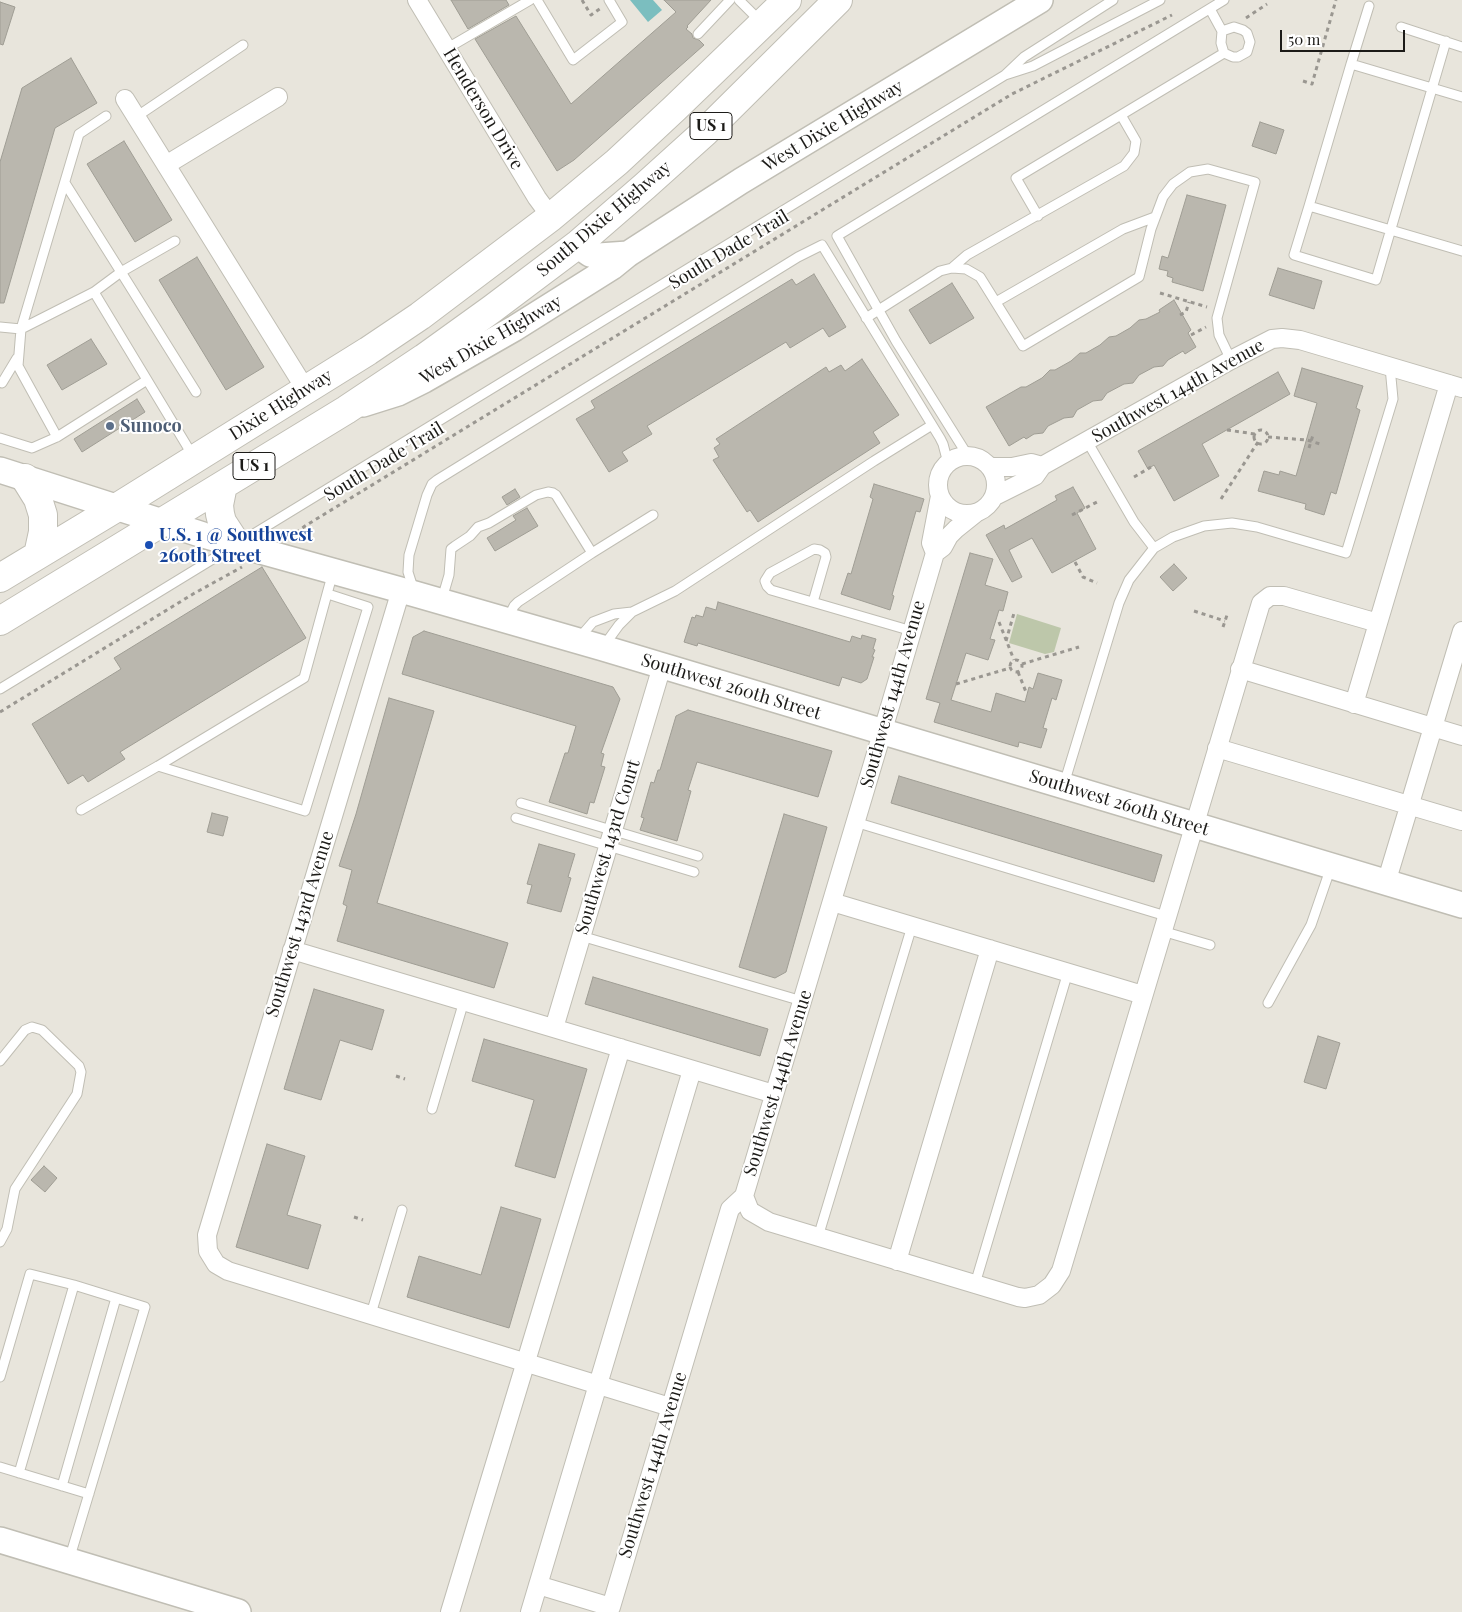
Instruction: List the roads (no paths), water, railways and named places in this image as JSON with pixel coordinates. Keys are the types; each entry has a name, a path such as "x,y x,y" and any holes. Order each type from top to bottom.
{"highway":[{"name":"South Dixie Highway","path":"551,217 618,162 787,0"},
{"name":"South Dixie Highway","path":"346,410 431,352 577,245 705,132 838,0"},
{"path":"551,217 577,245"},
{"name":"Dixie Highway","path":"0,578 368,351 420,316 551,217"},
{"name":"US 1","path":"0,621 346,410"},
{"path":"13,474 38,499 43,515 43,532 38,555"},
{"path":"223,485 220,514 222,522 240,555"}],"street":[{"name":"Henderson Drive","path":"416,0 537,198 551,217"},
{"name":"West Dixie Highway","path":"346,410 398,393 424,380 523,322 612,267 628,254 741,181 1040,0"},
{"path":"166,165 278,97"},
{"path":"125,99 306,390"},
{"name":"West Dixie Highway","path":"577,245 590,254 599,256 628,254"},
{"name":"Southwest 144th Avenue","path":"995,496 1034,476 1042,466 1264,342 1282,338 1300,340 1455,386"},
{"path":"1354,704 1378,623 1455,386"},
{"path":"968,456 984,461 990,467 996,481 995,496 990,504 976,513 968,514 959,513 944,504 938,488 938,478 948,463 960,457 968,456"},
{"name":"Southwest 144th Avenue","path":"990,467 1012,467 1031,463 1042,466"},
{"name":"Southwest 260th Street","path":"13,474 162,523 240,555 331,583 408,592 603,648 1462,905"},
{"name":"Southwest 144th Avenue","path":"935,553 931,543 940,496"},
{"name":"Southwest 144th Avenue","path":"538,1585 611,1606 730,1209 744,1196 935,553 943,547 956,529 976,513"},
{"name":"Southwest 143rd Avenue","path":"371,1314 228,1272 211,1258 208,1251 207,1235 292,950 408,592"},
{"path":"744,1196 750,1211 761,1219 818,1237 1018,1297 1025,1298 1039,1295 1046,1291 1057,1280 1261,603 1270,596 1284,596 1378,623"},
{"path":"1386,883 1462,631"},
{"name":"Southwest 143rd Court","path":"554,1028 662,666"},
{"path":"1240,670 1462,736"},
{"path":"1217,748 1462,821"},
{"path":"832,902 1143,995"},
{"path":"897,1261 990,949"},
{"path":"292,950 774,1094"},
{"path":"450,1612 620,1048"},
{"path":"530,1612 692,1070"},
{"path":"371,1314 507,1356 525,1364 670,1407"},
{"path":"0,1540 238,1612"}],"lane":[{"path":"446,49 530,0"},
{"path":"537,0 573,60 622,22 606,4"},
{"path":"698,34 730,0"},
{"path":"739,0 763,24"},
{"path":"0,689 240,555 1005,75 1024,56 1113,0"},
{"path":"1005,75 1033,66 1160,0"},
{"path":"408,592 410,555 427,495 432,484 437,480 798,257 837,236 1224,0"},
{"path":"1369,6 1294,255 1376,280 1446,41"},
{"path":"1210,9 1222,32 1221,43 1224,53 1233,57 1247,52 1250,42 1247,33 1239,28 1229,28 1222,32"},
{"path":"1401,27 1462,47"},
{"path":"136,117 243,45"},
{"path":"1038,216 1016,178 1224,53"},
{"path":"1351,64 1462,97"},
{"path":"952,268 967,255 1124,166 1134,153 1136,141 1120,115"},
{"path":"57,437 18,366 21,329 79,134 106,116"},
{"path":"866,318 940,271 952,268 966,269 980,277 1023,346 1139,277 1158,207 1168,190 1190,172 1208,169 1255,182 1217,318 1219,335 1230,360"},
{"path":"65,183 196,392"},
{"path":"1309,206 1462,251"},
{"path":"996,302 1123,229 1155,217"},
{"path":"837,236 878,310 968,456"},
{"path":"0,327 21,329 94,292 121,272 176,241"},
{"path":"822,245 943,444 948,463"},
{"path":"94,292 195,459"},
{"path":"2,383 19,355"},
{"path":"1064,786 1110,627 1126,586 1154,548 1173,537 1204,526 1232,523 1257,527 1346,554 1393,399 1390,367"},
{"path":"0,438 32,448 57,437 147,380"},
{"path":"577,641 592,622 614,614 632,612 675,592 932,425"},
{"path":"1087,441 1134,522 1154,548"},
{"path":"441,602 449,575 451,549 470,536 478,527 536,495 548,492 556,495 592,553"},
{"path":"507,621 514,606 592,553 654,515"},
{"path":"813,602 826,557 820,550 814,549 770,573 765,581 771,590 912,631"},
{"path":"81,810 304,678 331,583 368,607 305,811 158,766"},
{"path":"603,648 619,625 632,612"},
{"path":"521,803 694,872"},
{"path":"516,818 698,856"},
{"path":"856,822 1164,923 1210,945"},
{"path":"1268,1003 1311,926 1331,867"},
{"path":"818,1237 912,926"},
{"path":"581,936 802,1001"},
{"path":"975,1284 1068,972"},
{"path":"432,1109 464,1001"},
{"path":"0,1061 25,1030 32,1027 42,1030 78,1066 81,1072 77,1094 15,1189 7,1229 0,1242"},
{"path":"371,1314 402,1210"},
{"path":"0,1377 30,1274 74,1285 145,1307 69,1561"},
{"path":"19,1473 74,1285"},
{"path":"62,1486 116,1298"},
{"path":"0,1468 89,1494"}],"water":[{"path":"630,0 653,0 662,10 648,22"}],"place":[{"name":"Sunoco","path":"110,426"},
{"name":"U.S. 1 @ Southwest 260th Street","path":"149,545"}]}
